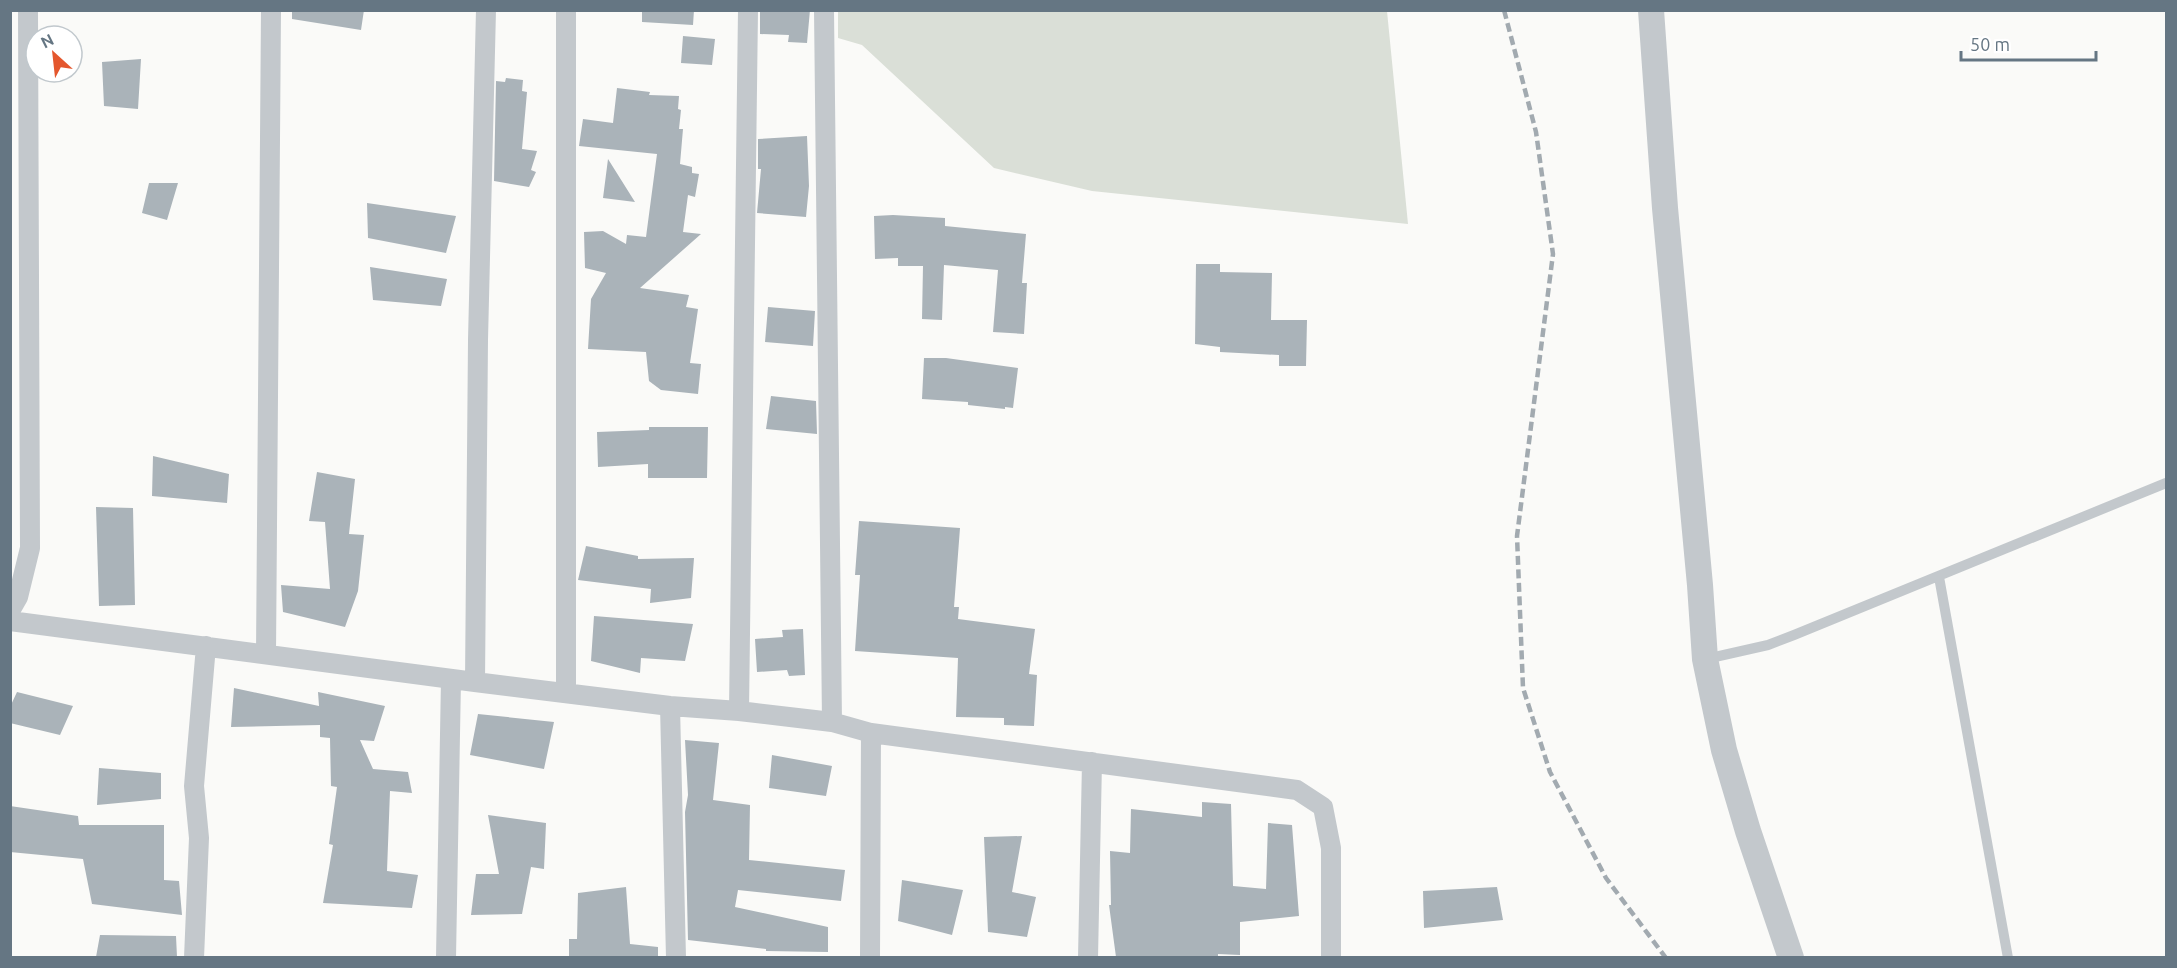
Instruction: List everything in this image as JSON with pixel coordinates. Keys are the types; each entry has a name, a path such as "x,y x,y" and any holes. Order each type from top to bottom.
{"street":[{"path":"28,10 30,548 18,597 11,611 206,646 670,706 739,711 832,722 871,733 1297,790 1323,807 1331,848 1331,957"},
{"path":"266,654 272,10"},
{"path":"475,682 478,340 486,10"},
{"path":"566,10 566,693"},
{"path":"739,711 748,10"},
{"path":"824,10 832,722"},
{"path":"1652,10 1665,208 1706,659 1727,762 1791,957"},
{"path":"194,957 198,838 194,786 206,646"},
{"path":"446,957 451,679"},
{"path":"670,706 676,957"},
{"path":"870,957 871,733"},
{"path":"1088,957 1092,762"}],"lane":[{"path":"1706,659 1768,645 2166,483"},
{"path":"1939,577 2008,957"}],"shaded area":[{"path":"838,11 1387,11 1408,224 1092,191 994,168 862,45 838,38"}],"building":[{"path":"292,10 364,10 361,30 292,19"},
{"path":"642,10 694,10 693,25 642,22"},
{"path":"760,10 810,10 807,43 788,42 789,35 760,34"},
{"path":"683,36 715,39 712,65 681,63"},
{"path":"141,59 138,109 104,106 102,62"},
{"path":"506,78 523,80 522,91 527,92 522,149 537,151 531,170 536,172 529,187 494,181 496,81 505,82"},
{"path":"617,88 650,92 649,95 679,96 678,109 681,110 679,129 683,129 680,164 692,167 692,173 699,174 695,197 688,195 683,232 701,234 640,288 689,295 686,307 698,309 690,363 701,364 698,394 661,390 649,381 646,352 588,349 591,299 606,273 585,268 584,232 603,231 626,244 627,235 646,237 657,154 579,146 583,119 613,123"},
{"path":"807,136 809,186 806,217 757,213 761,169 758,169 758,139"},
{"path":"608,159 635,202 603,198"},
{"path":"149,183 178,183 167,220 142,213"},
{"path":"367,203 456,216 446,253 368,238"},
{"path":"874,216 945,218 945,226 1026,234 1022,283 1027,283 1024,334 993,332 998,270 944,265 942,320 922,319 923,266 898,266 898,258 875,259"},
{"path":"1196,264 1220,264 1220,272 1272,273 1271,320 1307,320 1306,366 1279,366 1279,355 1220,352 1220,347 1195,344"},
{"path":"370,267 447,279 441,306 373,300"},
{"path":"768,307 815,311 813,346 765,342"},
{"path":"924,358 946,358 1018,368 1013,408 922,399"},
{"path":"771,396 816,401 817,434 766,429"},
{"path":"649,427 708,427 707,478 648,478 648,464 598,467 597,432 649,430"},
{"path":"153,456 229,474 227,503 152,496"},
{"path":"317,472 355,479 349,534 364,535 358,591 345,627 283,612 281,585 330,589 325,522 309,521"},
{"path":"96,507 133,508 135,605 99,606"},
{"path":"859,521 960,528 954,607 959,607 958,619 1035,629 1029,674 1037,675 1034,726 1004,725 1004,718 956,717 958,658 855,651 860,575 855,575"},
{"path":"586,546 638,556 638,559 694,558 691,598 650,603 651,589 578,580"},
{"path":"594,616 693,624 685,661 641,658 640,673 591,661"},
{"path":"803,629 805,675 789,676 787,670 757,672 755,639 783,637 782,630"},
{"path":"234,688 319,706 318,692 385,706 374,741 360,740 373,769 408,772 412,793 390,791 387,871 418,875 412,908 323,903 333,845 329,844 337,787 331,786 330,738 320,737 320,725 231,727"},
{"path":"17,692 73,706 60,735 10,723 10,707"},
{"path":"478,714 554,722 544,769 470,755"},
{"path":"685,740 719,743 713,800 750,805 749,860 845,870 841,901 738,890 735,907 828,927 828,952 766,951 766,949 688,940 685,812 688,795"},
{"path":"772,755 832,766 826,796 769,788"},
{"path":"99,768 161,773 161,799 97,805"},
{"path":"1202,802 1231,804 1233,886 1266,889 1268,823 1292,825 1299,916 1240,922 1240,955 1116,957 1109,905 1111,905 1110,851 1130,853 1131,809 1202,817"},
{"path":"10,806 78,816 79,825 164,825 164,880 179,881 182,915 92,904 83,859 10,852"},
{"path":"488,815 546,823 544,869 531,867 522,914 471,915 476,874 499,874"},
{"path":"1022,836 1012,892 1036,897 1027,937 988,932 984,837"},
{"path":"902,880 963,890 952,935 898,921"},
{"path":"626,887 630,944 658,947 658,957 569,957 569,939 577,939 578,893"},
{"path":"1497,887 1503,920 1424,928 1423,891"},
{"path":"100,935 176,936 177,957 96,957"}],"railway":[{"path":"1504,10 1536,132 1553,254 1517,536 1523,688 1550,772 1606,878 1666,958"}]}
